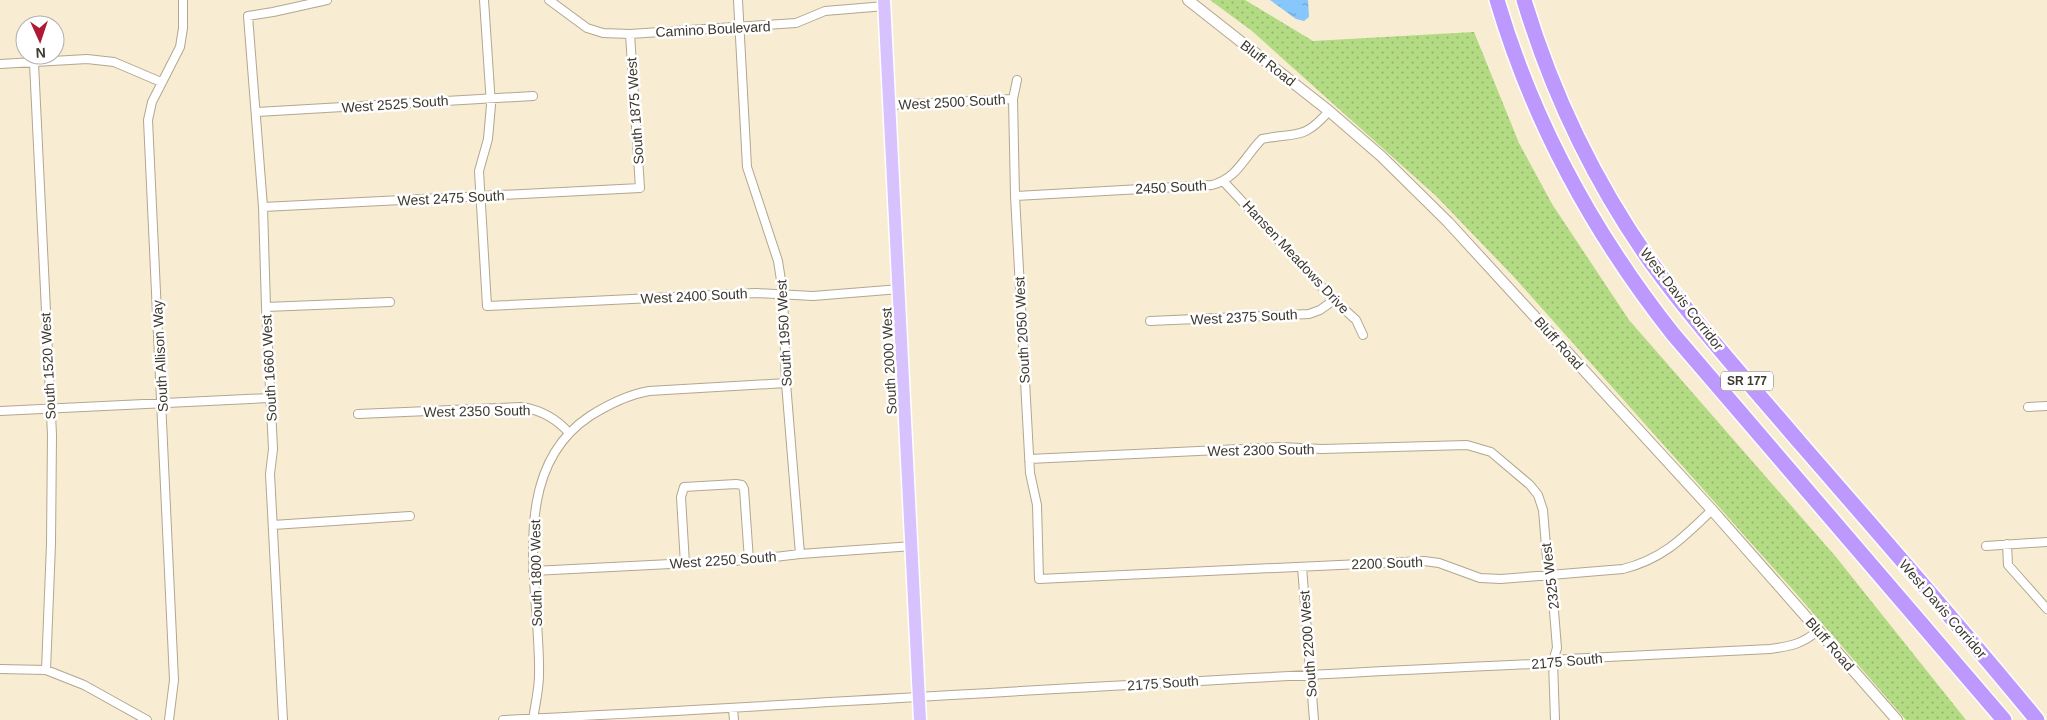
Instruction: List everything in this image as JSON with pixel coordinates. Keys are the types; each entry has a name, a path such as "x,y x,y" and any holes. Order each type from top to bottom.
{"highway":[{"name":"West Davis Corridor","path":"1497,0 1527,86 1556,152 1587,210 1636,286 1674,334 2004,720"},
{"name":"West Davis Corridor","path":"1524,0 1553,82 1578,139 1606,191 1651,262 1704,330 2037,720"}],"main road":[{"name":"South 2000 West","path":"884,3 913,546 920,720"}],"street":[{"name":"South Allison Way","path":"169,720 174,680 148,120 152,102 180,47 183,28 183,0"},
{"name":"South 1660 West","path":"283,720 270,474 273,449 269,398 263,208 248,16 327,0"},
{"path":"480,197 479,171 488,139 491,98 484,0"},
{"name":"Camino Boulevard","path":"549,0 587,28 603,33 630,34 796,24 825,11 884,3"},
{"name":"South 1950 West","path":"738,0 746,167 778,261 783,293 786,383 800,554"},
{"name":"Bluff Road","path":"1188,0 1329,112 1381,156 1448,222 1712,510 1897,720"},
{"name":"South 1875 West","path":"630,34 640,188"},
{"path":"65,61 87,59 114,62 161,82"},
{"path":"0,64 15,64"},
{"name":"South 1520 West","path":"34,65 52,435 52,544 46,670"},
{"name":"South 2050 West","path":"1018,80 1013,99 1015,196 1030,473 1038,505 1039,579"},
{"name":"West 2525 South","path":"257,112 533,96"},
{"name":"West 2500 South","path":"890,105 1013,99"},
{"name":"2450 South","path":"1015,196 1212,185 1224,182 1239,168 1262,139 1292,136 1308,132 1329,112"},
{"name":"Hansen Meadows Drive","path":"1224,182 1334,300 1356,320 1363,336"},
{"name":"West 2475 South","path":"263,208 640,188"},
{"name":"West 2400 South","path":"480,197 487,306 783,293 813,296 900,289"},
{"name":"West 2375 South","path":"1150,322 1309,314 1320,310 1334,300"},
{"path":"266,307 390,302"},
{"path":"569,433 604,407 636,393 786,383"},
{"path":"0,411 269,398"},
{"path":"2028,407 2047,406"},
{"name":"West 2350 South","path":"358,414 522,407 534,409 547,415 569,433"},
{"name":"South 1800 West","path":"533,719 539,672 533,571 533,528 543,477 569,433"},
{"name":"West 2300 South","path":"1029,459 1280,447 1322,449 1467,444 1491,452"},
{"name":"2325 West","path":"1491,452 1530,485 1538,495 1543,510 1557,648 1553,661 1555,720"},
{"path":"685,564 682,497 684,488 736,484 742,485 744,489 749,560"},
{"name":"2200 South","path":"1039,579 1424,561 1439,563 1480,578 1501,579 1623,569 1641,565 1659,556 1680,542 1712,510"},
{"path":"273,525 410,516"},
{"path":"1986,546 2047,542"},
{"path":"2007,544 2008,565 2047,609"},
{"name":"West 2250 South","path":"533,571 749,560 800,554 913,546"},
{"name":"South 2200 West","path":"1302,567 1314,720"},
{"name":"2175 South","path":"502,720 632,717 733,708 1310,674 1533,664 1568,659 1770,649 1790,647 1804,642 1819,630"},
{"path":"0,669 46,670 84,685 146,720"},
{"path":"733,708 734,720"}],"green space":[{"path":"1210,0 1245,0 1313,41 1474,32 1519,143 1552,204 1629,320 1836,557 1966,720 1906,720 1793,590 1513,276 1436,196 1252,31"}],"water":[{"path":"1270,0 1308,0 1309,17 1304,21 1296,19"}]}
